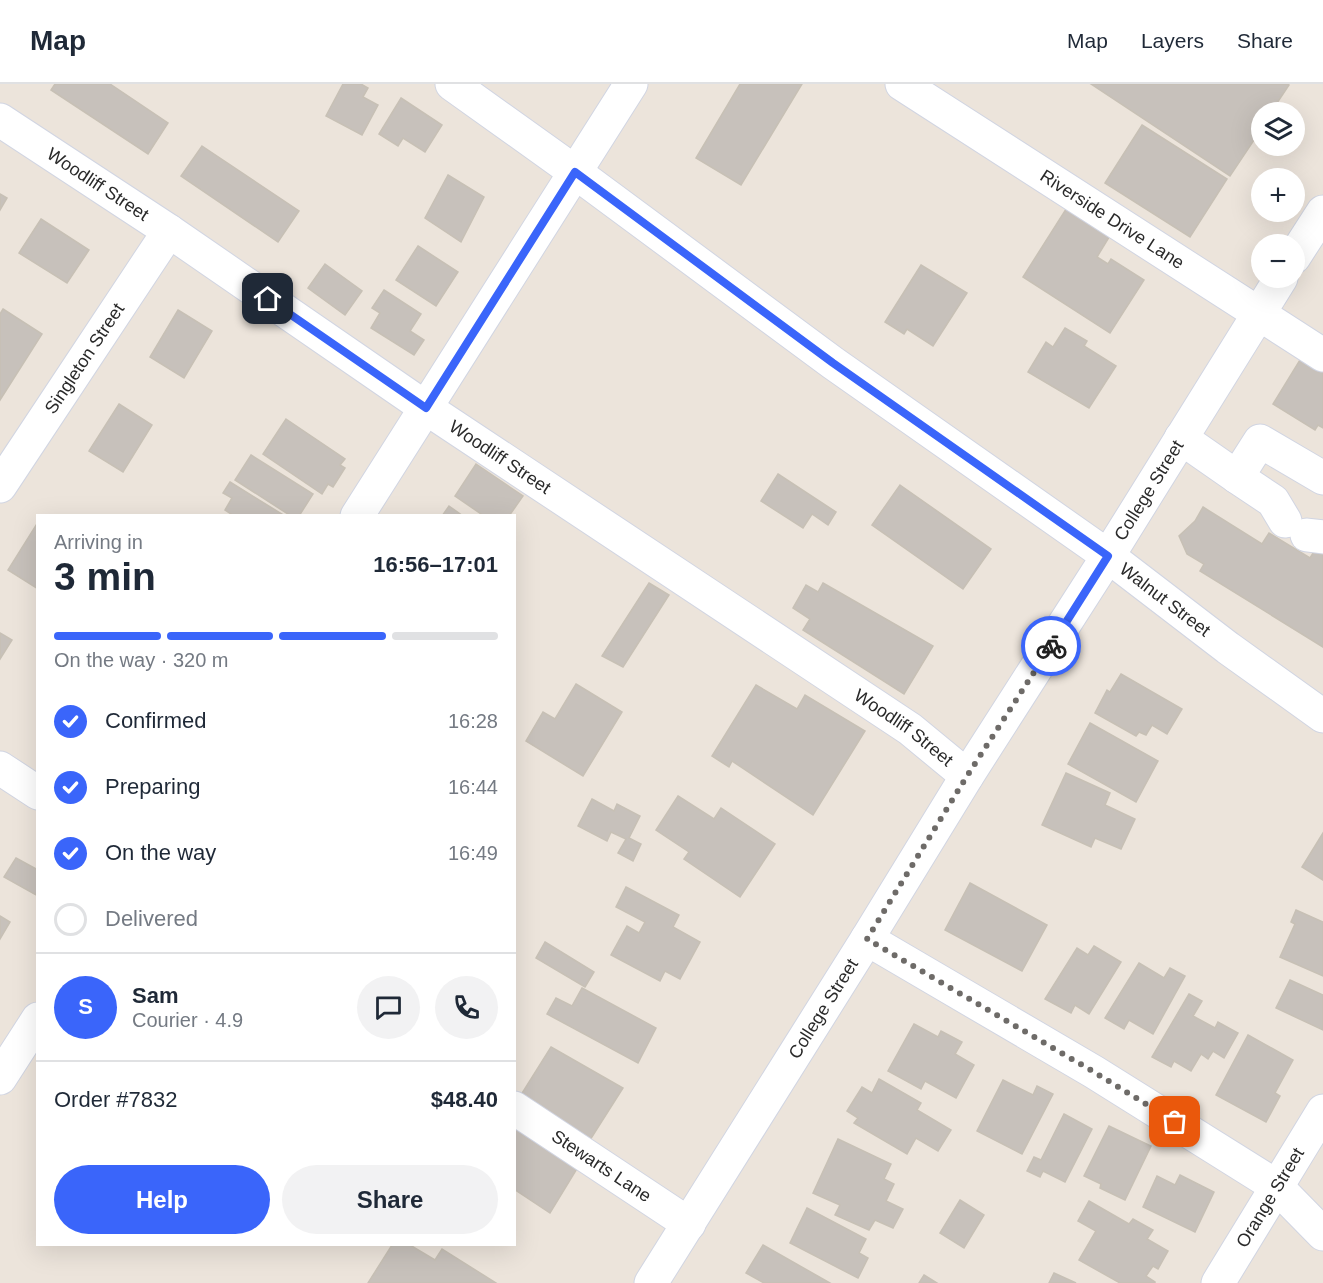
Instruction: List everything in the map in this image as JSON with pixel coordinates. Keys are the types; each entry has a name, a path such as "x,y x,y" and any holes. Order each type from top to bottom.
{"street":[{"name":"Walnut Street","path":"452,84 833,363 1108,556 1228,648 1323,716"},
{"path":"358,514 631,84"},
{"name":"Riverside Drive Lane","path":"902,84 1323,355"},
{"name":"Woodliff Street","path":"0,120 169,231 426,408 910,729 967,776"},
{"path":"1305,239 1323,212"},
{"name":"Singleton Street","path":"0,486 169,231"},
{"name":"College Street","path":"651,1283 1275,288"},
{"path":"1181,438 1273,501 1305,531"},
{"path":"1237,477 1260,441 1323,478"},
{"path":"0,768 36,792"},
{"path":"867,939 1094,1072 1276,1186 1323,1234"},
{"path":"0,1078 36,1022"},
{"name":"Stewarts Lane","path":"516,1109 689,1224"},
{"name":"Orange Street","path":"1218,1283 1323,1111"}],"building":[{"path":"55,84 110,84 168,123 148,154 51,90"},
{"path":"343,84 361,84 368,88 363,97 378,105 362,135 326,116"},
{"path":"740,84 802,84 741,185 696,158"},
{"path":"1091,84 1289,85 1278,102 1251,102 1251,144 1230,176"},
{"path":"401,98 442,125 425,152 403,138 398,146 379,134"},
{"path":"1142,125 1227,179 1190,237 1105,183"},
{"path":"202,146 299,211 278,242 181,176"},
{"path":"448,175 484,197 461,242 425,218"},
{"path":"0,194 7,198 0,210"},
{"path":"1068,206 1111,234 1097,257 1108,264 1111,259 1144,280 1110,333 1023,277"},
{"path":"41,219 89,250 67,283 19,253"},
{"path":"418,246 458,272 436,306 396,280"},
{"path":"325,264 362,291 345,315 308,288"},
{"path":"921,265 967,293 933,346 907,329 904,334 885,322"},
{"path":"384,290 421,314 410,331 424,340 414,355 371,328 380,313 372,308"},
{"path":"3,309 42,334 0,400 0,314"},
{"path":"178,310 212,331 184,378 150,357"},
{"path":"1065,328 1087,341 1084,346 1116,366 1089,408 1028,372 1046,342 1053,347"},
{"path":"1303,355 1323,368 1323,428 1318,425 1315,430 1273,404"},
{"path":"119,404 152,425 123,472 89,451"},
{"path":"286,419 345,459 340,465 345,468 333,487 328,484 322,494 263,454"},
{"path":"251,455 313,494 300,514 288,514 235,480"},
{"path":"476,464 523,496 510,514 481,514 455,496"},
{"path":"778,474 836,512 828,525 812,514 803,528 761,501"},
{"path":"230,482 282,514 231,514 225,510 232,498 223,493"},
{"path":"900,485 991,549 963,589 872,525"},
{"path":"449,506 460,514 443,514"},
{"path":"1203,507 1262,544 1269,533 1310,558 1315,550 1323,555 1323,647 1200,571 1204,564 1187,554 1179,536 1195,521"},
{"path":"36,525 36,588 8,570"},
{"path":"649,583 669,595 623,667 602,656"},
{"path":"823,583 933,646 904,694 803,630 810,619 793,608 806,585 818,592"},
{"path":"0,633 12,640 0,659"},
{"path":"1121,674 1182,709 1167,734 1152,725 1146,735 1139,732 1136,736 1095,713 1107,690 1110,692"},
{"path":"576,684 622,712 583,776 526,741 543,712 555,719"},
{"path":"756,685 797,709 805,695 865,731 813,815 732,761 729,767 712,756"},
{"path":"1090,723 1158,761 1136,802 1068,764"},
{"path":"1066,773 1110,793 1105,805 1135,819 1121,849 1095,838 1091,847 1042,825"},
{"path":"678,796 714,819 721,808 775,844 740,897 684,859 689,852 656,830"},
{"path":"592,799 614,811 617,804 640,816 629,838 641,844 633,861 618,853 626,839 611,832 607,841 578,826"},
{"path":"1323,833 1323,880 1302,867"},
{"path":"16,858 36,869 36,895 4,877"},
{"path":"970,883 1047,925 1022,971 945,930"},
{"path":"626,887 679,915 673,927 700,942 680,979 665,971 660,981 611,955 627,926 639,933 645,922 616,907"},
{"path":"1296,910 1323,922 1323,976 1280,957 1295,924 1291,922"},
{"path":"0,916 10,922 0,939"},
{"path":"545,942 594,972 585,987 536,958"},
{"path":"1094,946 1121,962 1089,1014 1075,1005 1071,1013 1045,999 1077,948 1088,955"},
{"path":"1139,963 1164,978 1170,968 1185,976 1153,1034 1129,1020 1124,1029 1105,1018"},
{"path":"1290,980 1323,995 1323,1030 1276,1008"},
{"path":"582,988 656,1028 638,1063 547,1014 556,998 572,1006"},
{"path":"1189,994 1202,1001 1193,1016 1215,1028 1218,1022 1238,1033 1224,1058 1213,1051 1208,1059 1201,1054 1191,1071 1174,1061 1171,1067 1152,1057"},
{"path":"914,1024 938,1037 941,1031 962,1042 955,1054 974,1065 956,1098 925,1081 921,1089 888,1071"},
{"path":"1248,1035 1293,1060 1275,1093 1280,1096 1266,1122 1216,1095"},
{"path":"551,1047 623,1088 590,1140 519,1098"},
{"path":"879,1079 921,1103 917,1110 951,1130 938,1151 916,1138 907,1154 854,1123 858,1118 847,1111 862,1087 872,1093"},
{"path":"1003,1080 1033,1095 1037,1086 1053,1094 1022,1154 977,1131"},
{"path":"1064,1114 1092,1129 1065,1182 1043,1171 1040,1177 1027,1171 1034,1157 1041,1160"},
{"path":"1109,1126 1151,1146 1125,1200 1100,1188 1101,1184 1084,1176"},
{"path":"516,1130 578,1167 550,1213 516,1190"},
{"path":"838,1139 891,1164 884,1179 894,1184 886,1201 903,1209 893,1228 875,1220 869,1230 835,1215 840,1205 813,1193"},
{"path":"1180,1175 1214,1192 1195,1232 1143,1207 1157,1176 1175,1185"},
{"path":"960,1200 984,1215 964,1248 940,1233"},
{"path":"1089,1201 1129,1224 1133,1219 1153,1230 1147,1239 1168,1251 1158,1269 1153,1266 1146,1276 1155,1283 1120,1283 1079,1260 1096,1231 1078,1221"},
{"path":"807,1208 866,1239 859,1253 868,1258 858,1278 790,1243"},
{"path":"763,1245 830,1283 764,1283 746,1273"},
{"path":"391,1246 412,1246 435,1260 442,1249 496,1283 368,1283"},
{"path":"1054,1273 1076,1283 1049,1283"},
{"path":"924,1275 937,1283 919,1283"}],"way so far":[{"path":"1051,646 967,776 867,939 1175,1122"}],"route":[{"path":"268,299 426,408 575,172 833,363 1108,556 1051,646"}]}
